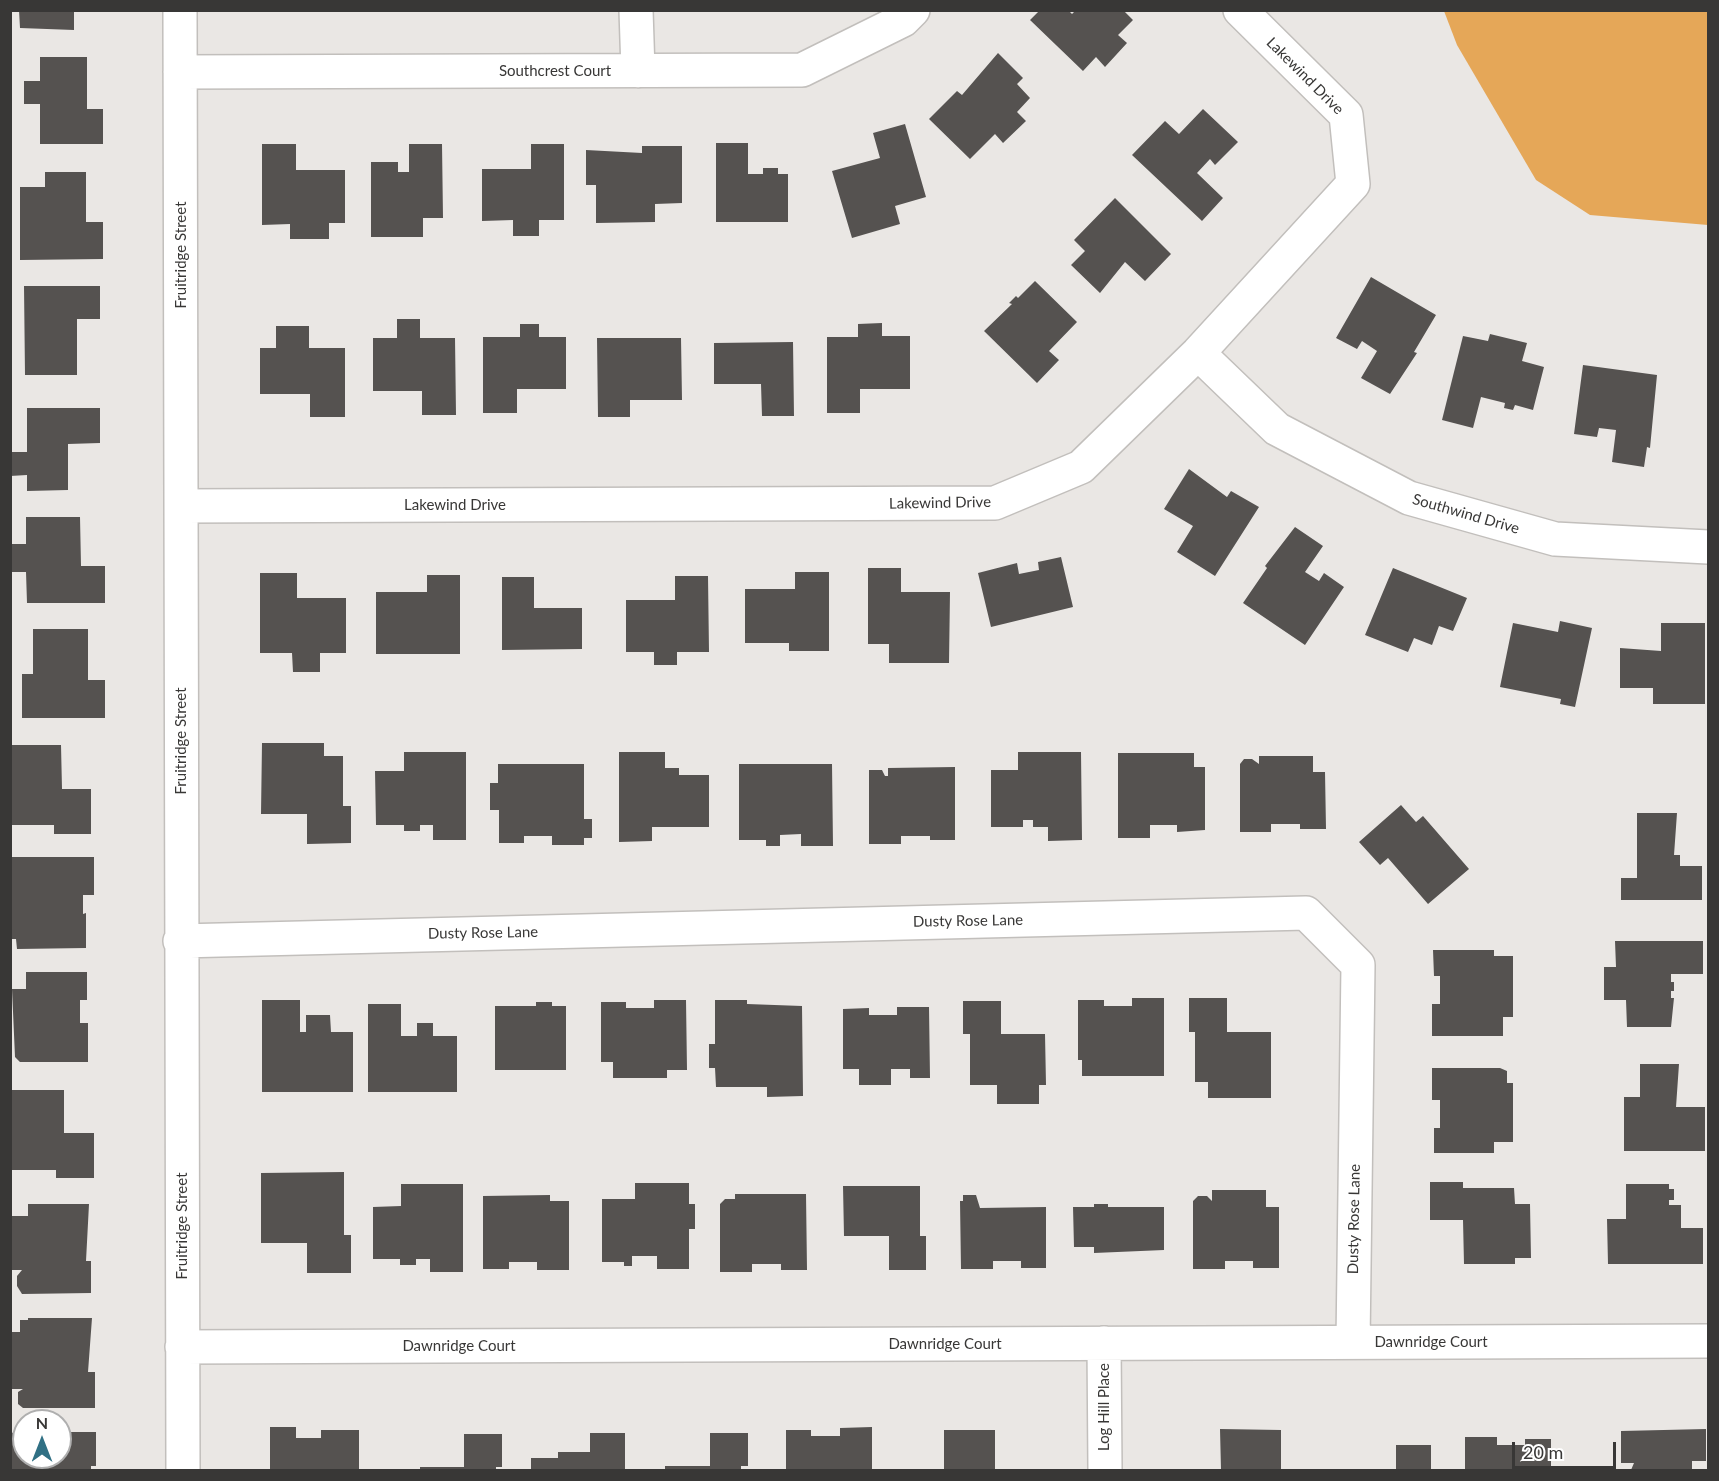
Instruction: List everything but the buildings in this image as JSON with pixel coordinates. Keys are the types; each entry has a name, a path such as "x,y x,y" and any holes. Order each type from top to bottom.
{"street":[{"name":"Fruitridge Street","path":"180,10 182,506 180,941 183,1470"},
{"path":"636,10 638,71"},
{"name":"Southcrest Court","path":"180,72 802,70 903,20 913,10"},
{"name":"Lakewind Drive","path":"182,506 995,503 1081,466 1198,353 1353,184 1346,115 1240,10"},
{"name":"Southwind Drive","path":"1198,353 1278,429 1409,498 1555,539 1708,547"},
{"name":"Dusty Rose Lane","path":"180,941 1306,913 1358,964 1353,1342"},
{"name":"Dawnridge Court","path":"182,1347 1708,1341"},
{"name":"Log Hill Place","path":"1104,1343 1105,1470"}],"shaded area":[{"path":"1444,11 1708,11 1708,225 1590,215 1536,180 1457,45"}]}
